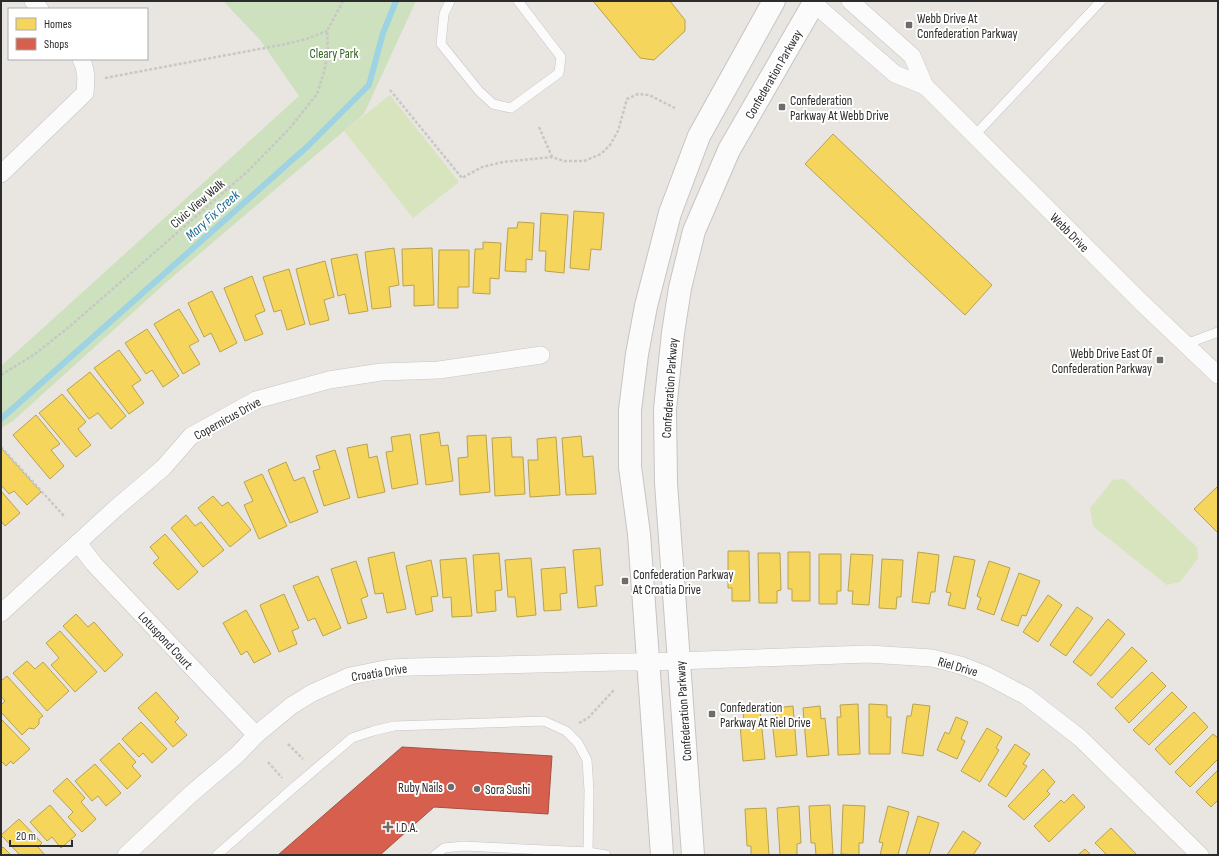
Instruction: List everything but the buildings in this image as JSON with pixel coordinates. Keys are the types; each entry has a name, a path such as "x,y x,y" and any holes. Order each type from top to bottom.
{"street":[{"path":"662,855 639,534 630,467 630,410 637,354 646,306 670,213 699,136 774,1"},
{"name":"Webb Drive","path":"850,1 912,56 925,86 974,136 1131,292 1218,375"},
{"name":"Webb Drive","path":"813,2 895,74 925,86"},
{"name":"Confederation Parkway","path":"693,855 666,483 665,408 673,333 680,288 694,231 729,150 813,2"},
{"path":"1,174 85,93 86,82 84,66 81,60"},
{"name":"Copernicus Drive","path":"1,613 163,468 191,436 256,400 329,380 381,372 439,370 541,355"},
{"name":"Lotuspond Court","path":"78,543 94,564 256,735"},
{"name":"Riel Drive","path":"649,662 868,654 932,658 960,665 986,675 1026,696 1080,738 1200,855"},
{"name":"Croatia Drive","path":"126,855 191,794 237,755 256,735 292,706 312,693 350,676 390,668 649,662"}],"lane":[{"path":"450,1 444,14 441,44 480,91 493,104 511,108 559,73 561,57 518,1"},
{"path":"974,136 1102,1"},
{"path":"1186,344 1218,332"},
{"path":"217,855 352,738 394,726 544,721 566,731 578,743 587,760 589,790 586,854"},
{"path":"435,855 444,848 463,846 606,855"}],"path":[{"path":"86,82 286,44 327,31 343,1"},
{"name":"Civic View Walk","path":"1,375 35,354 69,327 248,171 289,129 317,94 324,72 328,51 327,31"},
{"path":"390,90 462,178 482,167 503,162 552,157 564,161 584,161 601,154 610,145 618,131 627,99 638,94 649,94 675,108"},
{"path":"539,127 552,157"},
{"path":"1,447 65,517"},
{"path":"566,731 588,718 614,690"},
{"path":"288,744 314,770"},
{"path":"268,762 292,789"}],"green space":[{"name":"Cleary Park","path":"223,1 416,1 364,114 170,279 13,421 1,428 1,366 299,96 260,40"},
{"path":"390,95 459,182 413,218 344,131"},
{"path":"1124,479 1197,547 1198,558 1180,582 1167,585 1093,526 1090,508 1113,480"}],"waterway":[{"name":"Mary Fix Creek","path":"1,419 309,145 369,85 383,33 396,1"}],"place":[{"name":"Webb Drive At Confederation Parkway","path":"909,25"},
{"name":"Confederation Parkway At Webb Drive","path":"782,107"},
{"name":"Webb Drive East Of Confederation Parkway","path":"1160,360"},
{"name":"Confederation Parkway At Croatia Drive","path":"625,581"},
{"name":"Confederation Parkway At Riel Drive","path":"712,714"},
{"name":"Ruby Nails","path":"451,787"},
{"name":"Sora Sushi","path":"477,789"},
{"name":"I.D.A.","path":"388,827"}]}
